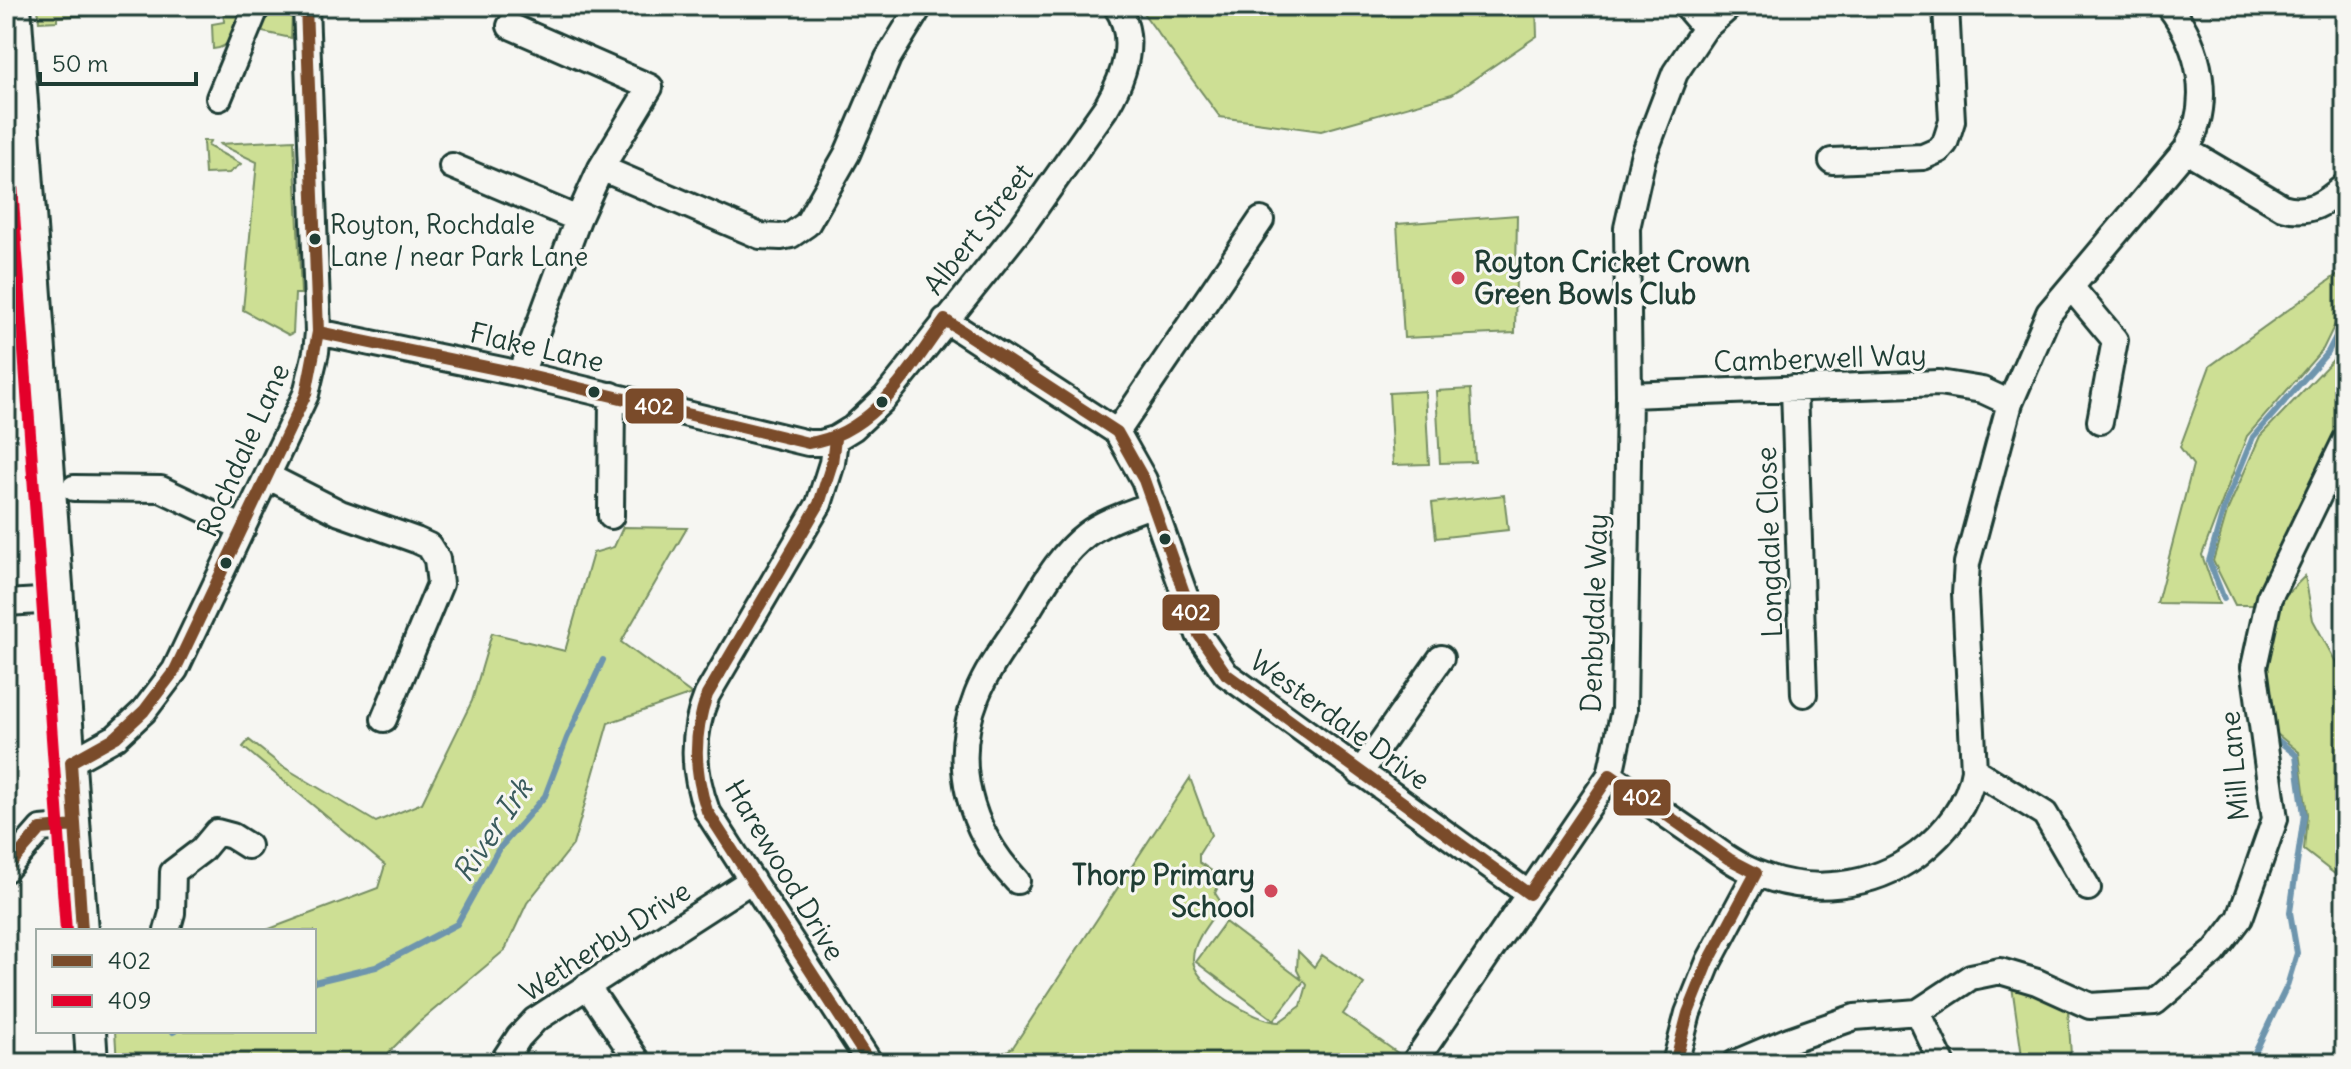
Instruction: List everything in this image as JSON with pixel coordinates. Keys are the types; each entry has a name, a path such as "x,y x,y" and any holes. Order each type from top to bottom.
{"main road":[{"path":"12,14 18,228 40,347 82,929"},
{"path":"90,1033 92,1063"}],"street":[{"path":"219,98 257,6"},
{"name":"Rochdale Lane","path":"71,762 116,737 144,711 175,670 306,394 318,332 306,6"},
{"path":"601,168 760,236 791,235 807,224 847,154 888,58 920,6"},
{"name":"Albert Street","path":"835,439 870,415 1024,224 1107,106 1125,67 1126,32 1116,6"},
{"path":"1686,6 1705,28"},
{"name":"Denbydale Way","path":"1610,775 1624,710 1629,395 1627,228 1634,192 1655,123 1675,73 1705,28 1730,6"},
{"path":"1832,161 1923,157 1939,150 1945,143 1952,121 1946,6"},
{"path":"1414,1063 1610,775 1729,859 1756,873 1787,883 1840,885 1882,874 1914,856 1942,832 1972,784 1974,770 1965,594 1967,563 2010,403 2049,313 2186,150 2196,133 2202,94 2196,55 2182,10"},
{"path":"510,26 650,87 601,168 578,219 521,374"},
{"path":"2186,150 2291,210 2320,206 2345,186"},
{"path":"452,166 578,219"},
{"path":"1117,432 1261,220"},
{"path":"2071,287 2115,340 2100,421"},
{"name":"Westerdale Drive","path":"945,320 1117,432 1144,480 1199,635 1216,664 1240,686 1529,894"},
{"name":"Flake Lane","path":"318,332 521,374 808,443 835,439"},
{"path":"6,357 40,347"},
{"name":"Camberwell Way","path":"1629,395 1939,383 1982,390 2010,403"},
{"name":"Longdale Close","path":"1794,388 1804,694"},
{"path":"611,516 612,395"},
{"name":"Harewood Drive","path":"835,439 832,463 819,504 715,680 697,726 695,760 707,811 870,1063"},
{"name":"Mill Lane","path":"1735,1063 1855,1017 1918,1012 1971,977 2000,971 2037,982 2090,1006 2155,1002 2214,952 2240,918 2275,819 2254,667 2269,598 2345,441"},
{"path":"267,476 340,513 429,546 437,559 440,584 384,719"},
{"path":"74,488 161,489 243,528"},
{"path":"1017,881 988,846 970,805 964,760 970,715 989,672 1071,548 1098,526 1153,504"},
{"path":"6,603 57,600"},
{"path":"1360,773 1441,658"},
{"path":"1974,770 2045,814 2088,888"},
{"path":"6,869 41,829 75,826"},
{"path":"168,929 172,913 173,872 202,850 217,832 232,836 248,846"},
{"path":"1675,1063 1688,1013 1709,961 1756,873"},
{"name":"Wetherby Drive","path":"502,1063 535,1020 752,880"},
{"path":"587,986 639,1063"},
{"path":"1918,1012 1942,1063"}],"green space":[{"path":"38,6 89,6 89,15 57,17 57,21 39,22"},
{"path":"207,6 246,6 235,34 220,48 213,49 212,24 224,22 223,7"},
{"path":"273,6 288,8 292,14 291,38 258,31 265,12"},
{"path":"1138,6 1536,6 1537,36 1452,94 1321,131 1220,117"},
{"path":"294,140 301,294 295,294 293,333 289,335 243,310 257,162 219,144"},
{"path":"203,141 210,141 208,146 241,164 229,173 205,174"},
{"name":"Royton Cricket Crown Green Bowls Club","path":"1517,215 1515,333 1404,338 1397,224"},
{"path":"2345,269 2345,313 2339,316 2323,349 2247,436 2202,555 2219,604 2157,603 2193,465 2180,447 2210,366"},
{"path":"2345,339 2345,430 2262,605 2235,605 2213,561 2228,509 2260,436 2332,361"},
{"path":"1471,389 1475,462 1440,463 1436,391"},
{"path":"1425,391 1429,464 1393,465 1389,393"},
{"path":"1504,495 1508,530 1436,538 1432,503"},
{"path":"623,527 687,528 621,642 692,694 608,723 573,845 527,903 505,950 417,1024 389,1052 388,1063 117,1063 115,1033 316,1033 316,929 269,929 378,888 385,865 243,747 249,740 282,766 376,822 422,803 472,701 492,633 565,651 593,553 614,547"},
{"path":"2305,576 2313,620 2345,679 2345,882 2304,850 2307,814 2299,752 2277,734 2268,714 2263,677 2275,606"},
{"path":"1190,778 1211,835 1199,854 1199,862 1222,878 1215,893 1222,904 1196,944 1195,969 1214,990 1241,1009 1279,1022 1301,1006 1307,985 1304,981 1274,1020 1196,962 1225,922 1302,980 1297,970 1298,951 1314,967 1322,955 1364,984 1343,1014 1399,1054 1393,1063 989,1063 1013,1047"},
{"path":"2011,979 2068,1009 2071,1055 2084,1063 2023,1063"}],"waterway":[{"path":"2224,599 2209,561 2224,508 2253,437 2328,352 2345,319"},
{"name":"River Irk","path":"316,982 376,967 457,924 498,850 545,796 567,738 603,660"},
{"path":"2250,1063 2287,986 2297,953 2290,912 2304,815 2296,755 2274,737"}],"transit line":[{"name":"402","path":"71,762 116,737 144,711 175,670 306,394 318,332 306,6"},
{"name":"409","path":"6,103 66,929"},
{"name":"402","path":"318,332 521,374 808,443 831,437 871,413 903,379 945,320 1117,432 1144,480 1199,635 1226,674 1529,894 1610,775 1729,859 1756,873 1709,961 1688,1013 1675,1063"},
{"name":"402","path":"835,439 832,463 819,504 707,695 699,724 697,753 707,811 870,1063"},
{"name":"402","path":"71,762 82,929"},
{"name":"402","path":"6,869 41,829 75,826"}],"place":[{"name":"Royton, Rochdale Lane / near Park Lane","path":"315,239"},
{"name":"Royton Cricket Crown Green Bowls Club","path":"1458,278"},
{"name":"Thorp Primary School","path":"1271,891"}]}
